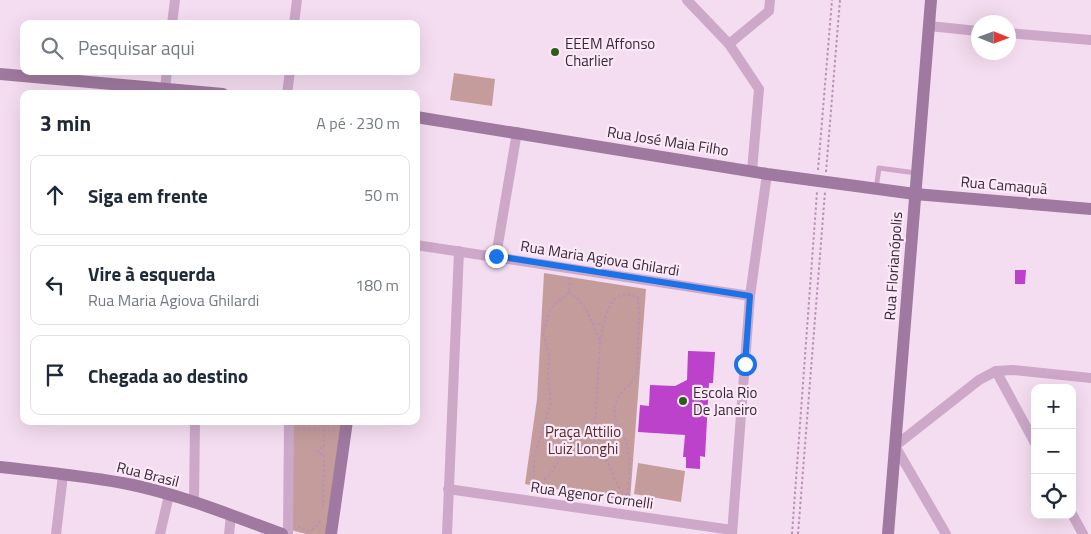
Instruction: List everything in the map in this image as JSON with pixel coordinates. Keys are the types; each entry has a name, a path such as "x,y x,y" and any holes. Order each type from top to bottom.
{"street":[{"path":"172,20 175,0"},
{"path":"294,20 297,0"},
{"path":"687,0 729,44 759,89 752,171"},
{"path":"729,44 769,10 770,0"},
{"name":"Rua Florianópolis","path":"888,534 931,0"},
{"path":"929,26 971,30"},
{"path":"1016,34 1091,40"},
{"path":"0,74 177,90"},
{"path":"165,89 167,75"},
{"path":"288,90 289,75"},
{"name":"Rua José Maia Filho","path":"420,118 767,174 915,194"},
{"path":"496,256 517,132"},
{"path":"732,532 750,296 767,174"},
{"name":"Rua Camaquã","path":"915,194 1091,209"},
{"name":"Rua Maria Agiova Ghilardi","path":"420,246 750,296"},
{"path":"447,534 459,251"},
{"path":"946,534 895,446 979,380 996,371 1013,370 1091,378"},
{"path":"996,371 1031,437"},
{"path":"194,502 195,425"},
{"path":"288,534 289,425"},
{"path":"331,534 342,426"},
{"name":"Rua Brasil","path":"0,467 63,474 134,486 194,502 264,531 282,534"},
{"path":"56,534 63,474"},
{"name":"Rua Agenor Cornelli","path":"448,489 732,532"},
{"path":"160,534 169,495"},
{"path":"229,534 231,516"},
{"path":"1075,519 1083,534"}],"lane":[{"path":"876,189 878,168 917,173"}],"path":[{"path":"798,534 822,181 832,0"},
{"path":"792,534 822,181 840,0"},
{"path":"570,269 569,292 551,308 543,334 549,355 548,376 551,402 534,457 534,484 540,483 550,476 562,454 568,453 605,460 609,463 618,486 628,496 628,447 614,413 619,395 635,379 637,372 638,298 627,294 621,294 616,297 610,306 600,341 594,445 598,458"},
{"path":"569,292 580,302 594,324 600,341"},
{"path":"594,324 604,324"},
{"path":"298,425 297,429 324,430 342,426"},
{"path":"324,430 324,448 320,448 318,451 319,454 324,454 324,510 327,492"},
{"path":"587,456 594,445"},
{"path":"296,524 300,528 311,531 323,519"}],"green space":[{"path":"454,73 495,79 492,106 450,100"},
{"name":"Praça Attilio Luiz Longhi","path":"544,273 646,289 630,501 525,484 537,399"},
{"path":"292,425 345,425 331,534 306,534 291,530"},
{"path":"638,463 685,471 681,502 634,494"}],"building":[{"path":"1015,270 1026,270 1025,284 1015,284"},
{"path":"688,351 715,352 713,383 709,383 705,457 700,456 700,469 686,468 686,457 683,457 685,435 638,432 640,405 649,406 650,385 675,386 687,380"}],"place":[{"name":"EEEM Affonso Charlier","path":"555,52"},
{"name":"Escola Rio De Janeiro","path":"683,401"}],"route":[{"path":"496,256 750,296 745,364"}]}
